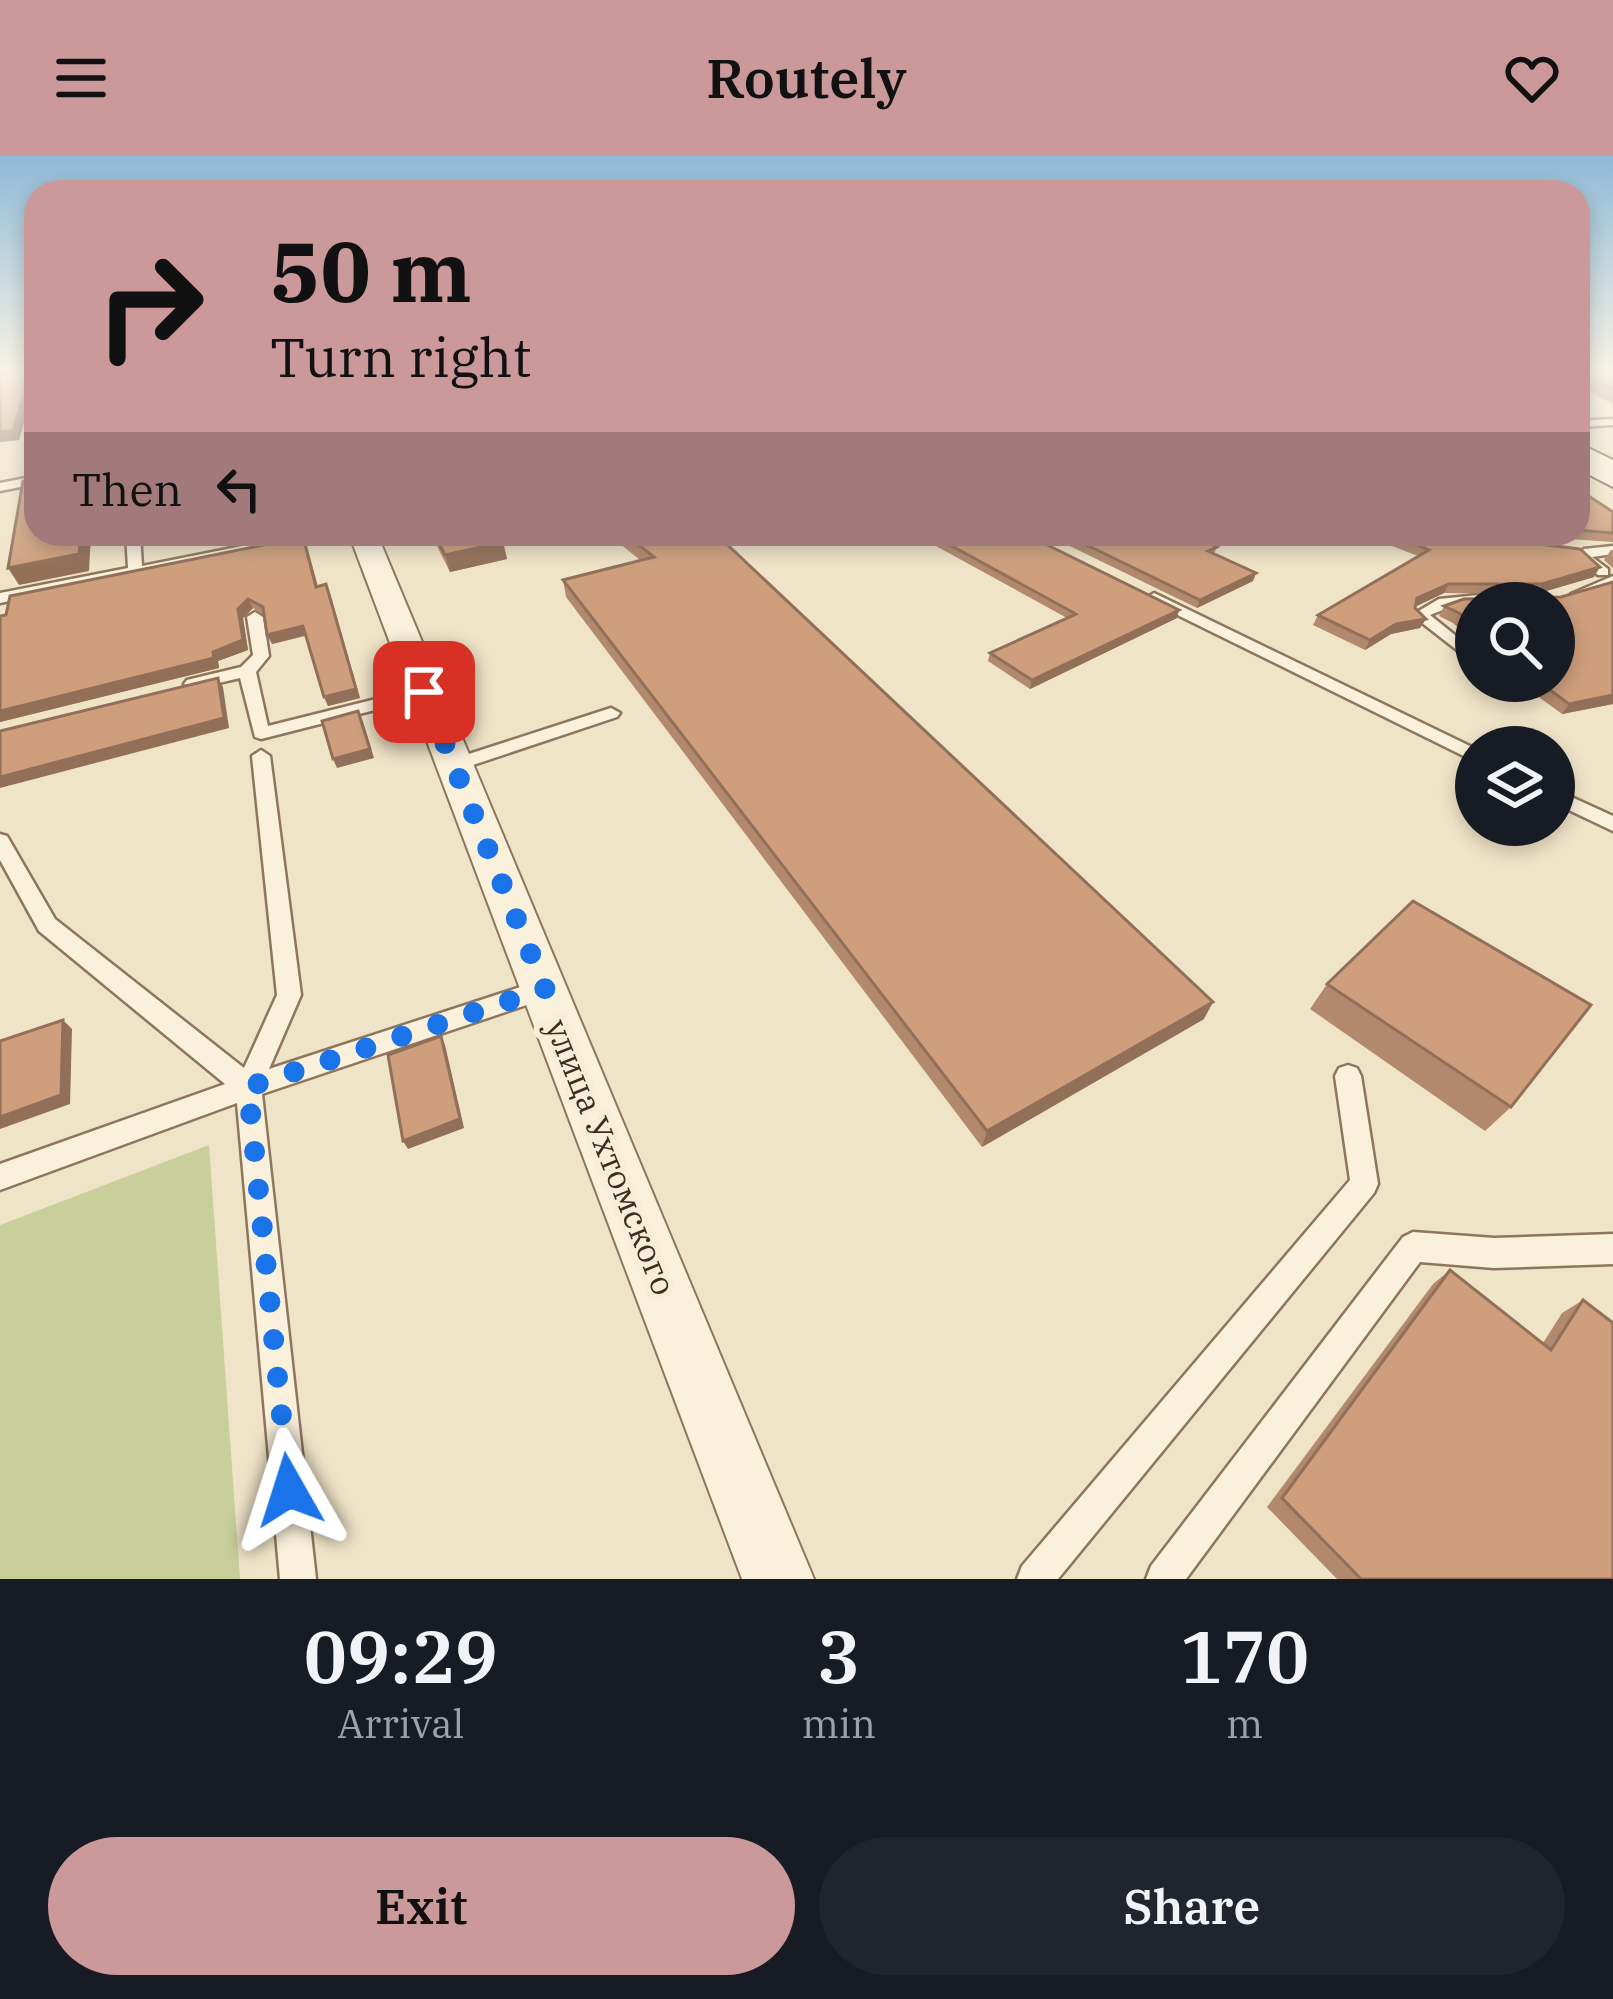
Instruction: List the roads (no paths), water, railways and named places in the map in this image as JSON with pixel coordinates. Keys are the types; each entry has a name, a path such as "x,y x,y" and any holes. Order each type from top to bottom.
{"street":[{"name":"улица Ухтомского","path":"368,546 778,1579"}],"lane":[{"path":"134,546 135,569"},
{"path":"0,598 259,546"},
{"path":"1613,550 1580,550 1613,580"},
{"path":"1575,591 1613,580"},
{"path":"1126,585 1455,747"},
{"path":"1455,600 1429,606 1420,615 1455,643"},
{"path":"180,688 247,671 261,656 255,617"},
{"path":"247,671 261,733 424,692"},
{"path":"454,764 611,713"},
{"path":"261,756 289,995 248,1087 298,1579"},
{"path":"1575,805 1613,824"},
{"path":"0,842 47,925 248,1087"},
{"path":"0,1178 248,1087 545,989"},
{"path":"1035,1579 1364,1184 1348,1076"},
{"path":"1164,1579 1413,1247 1494,1253 1613,1249"}]}
